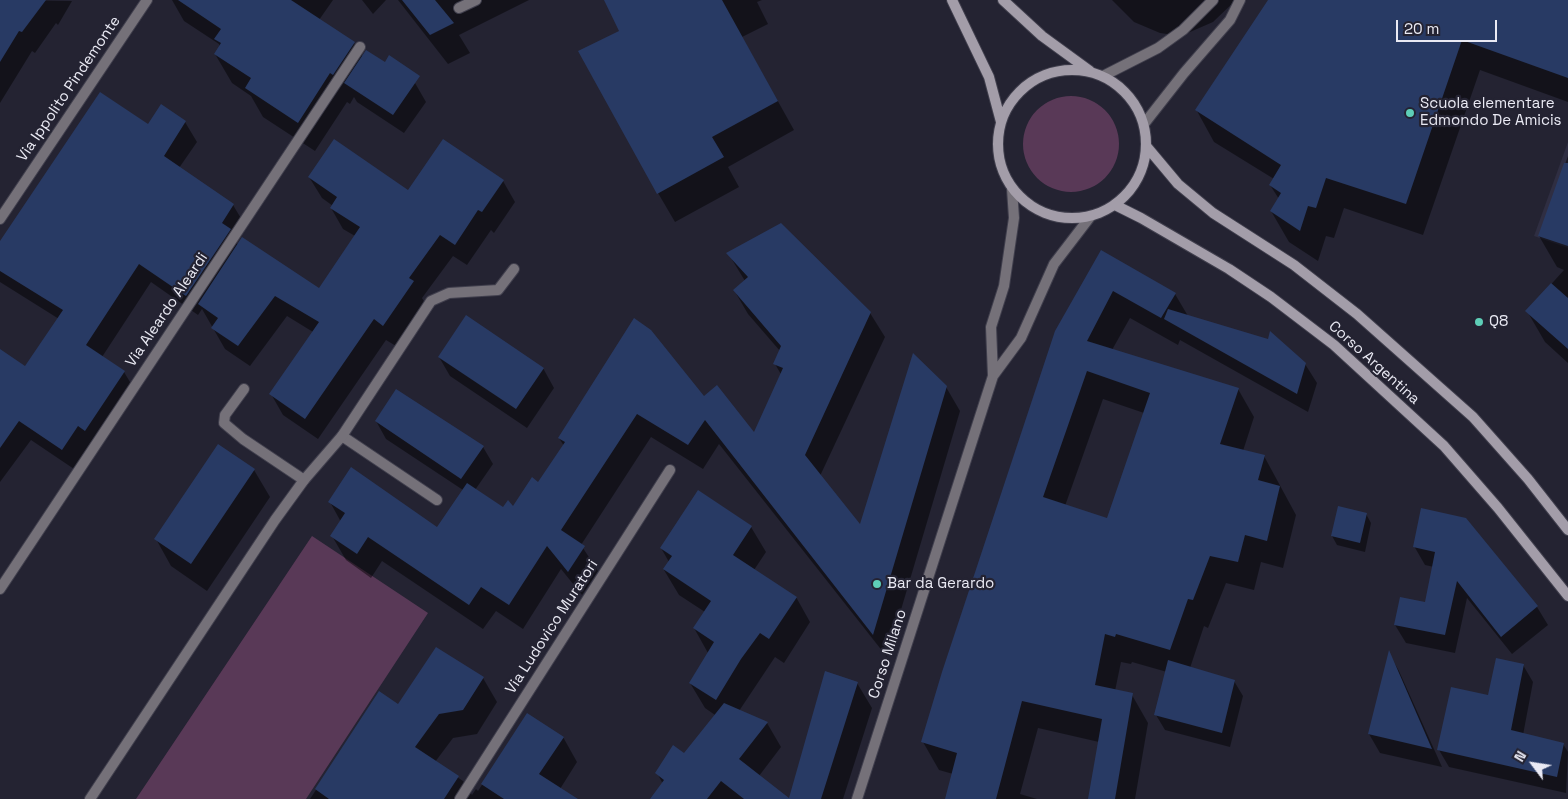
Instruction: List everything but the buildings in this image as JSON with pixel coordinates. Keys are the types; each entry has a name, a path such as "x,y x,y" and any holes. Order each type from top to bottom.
{"main road":[{"path":"952,0 990,77 1001,122"},
{"path":"1003,0 1042,36 1090,72"},
{"path":"1072,69 1090,72 1103,76 1117,84 1129,96 1144,124 1146,147 1144,164 1138,180 1115,205 1090,216 1076,219 1047,214 1022,200 1012,189 1004,174 998,157 998,139 1001,122 1009,104 1021,90 1036,79 1053,72 1072,69"},
{"name":"Corso Argentina","path":"1146,147 1178,184 1213,213 1294,265 1343,303 1473,417 1528,479 1568,530"},
{"name":"Corso Argentina","path":"1115,205 1156,226 1229,269 1334,344 1444,446 1498,508 1568,596"}],"street":[{"name":"Via Ippolito Pindemonte","path":"0,219 147,0"},
{"path":"460,8 476,0"},
{"path":"1103,76 1138,59 1177,34 1213,0"},
{"path":"1144,124 1184,73 1230,20 1240,0"},
{"name":"Via Aleardo Aleardi","path":"0,589 360,47"},
{"name":"Corso Milano","path":"993,376 990,327 1005,276 1014,218 1012,189"},
{"name":"Corso Milano","path":"857,799 993,376 1021,338 1054,264 1090,216"},
{"path":"90,799 304,480 342,436 431,302 449,293 498,290 514,269"},
{"path":"244,389 225,415 224,423 243,439 304,480"},
{"path":"342,436 437,500"},
{"name":"Via Ludovico Muratori","path":"460,799 670,470"}],"shaded area":[{"path":"1071,96 1089,100 1105,110 1115,126 1119,144 1115,162 1105,178 1089,188 1071,192 1053,188 1037,178 1027,162 1023,144 1027,126 1037,110 1053,100"},
{"name":"Scuola elementare Edmondo De Amicis","path":"1568,142 1568,248 1534,236"},
{"path":"312,536 428,613 306,799 136,799"}],"place":[{"name":"Scuola elementare Edmondo De Amicis","path":"1410,113"},
{"name":"Q8","path":"1479,322"},
{"name":"Bar da Gerardo","path":"877,584"}]}
